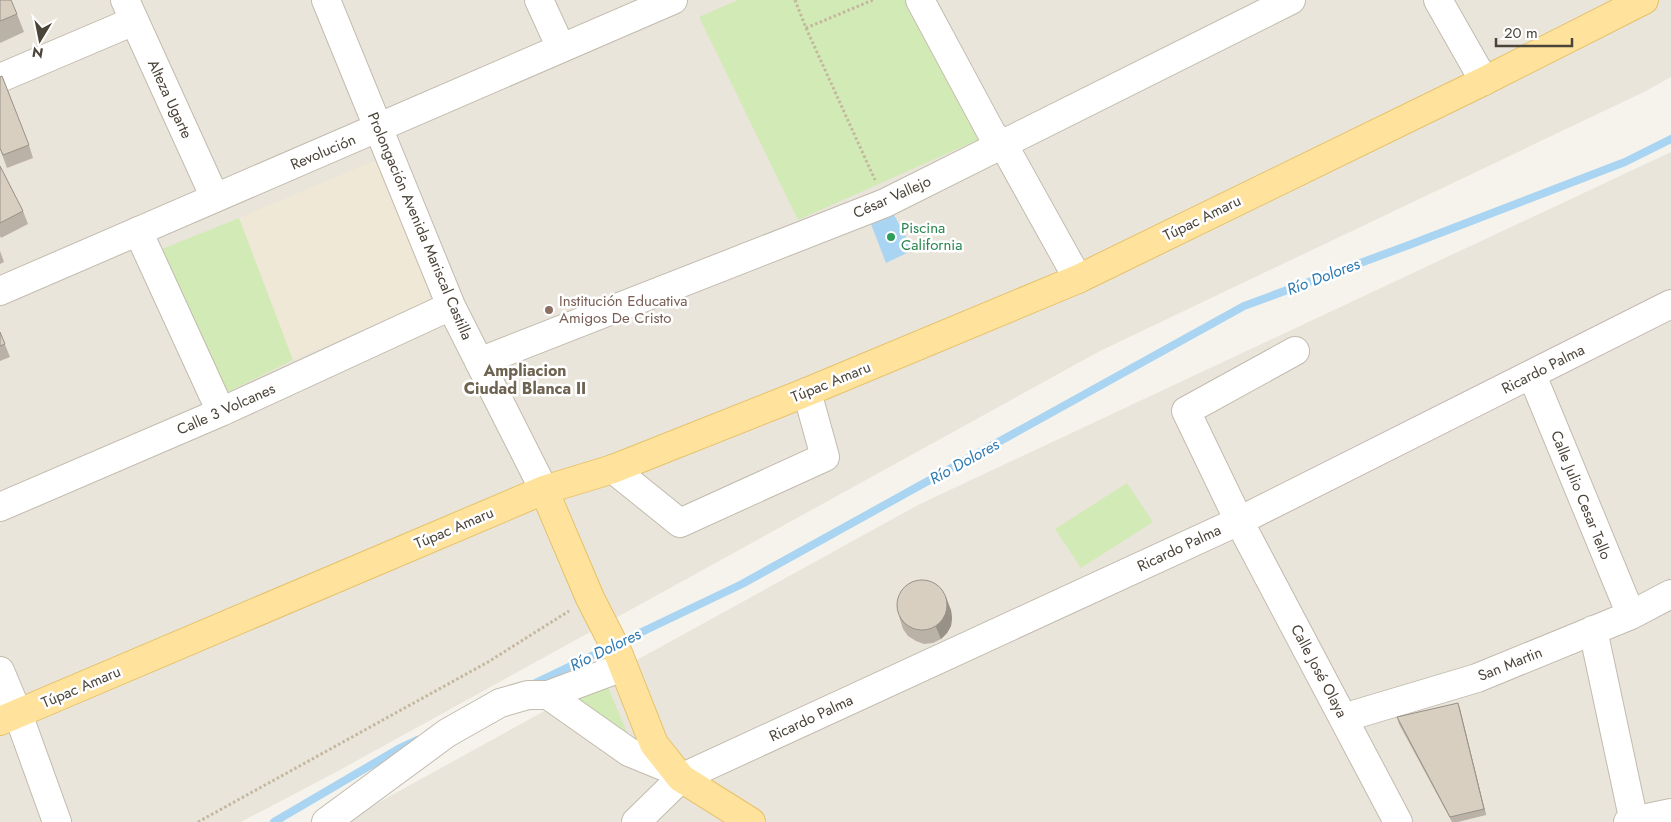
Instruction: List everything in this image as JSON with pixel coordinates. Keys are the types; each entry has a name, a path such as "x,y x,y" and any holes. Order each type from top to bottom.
{"main road":[{"name":"Túpac Amaru","path":"9,718 544,490 613,468 807,392 1078,279 1484,81 1644,0"},
{"name":"Prolongación Avenida Mariscal Castilla","path":"544,490 620,660 654,744 677,774 750,822"}],"street":[{"name":"Prolongación Avenida Mariscal Castilla","path":"326,0 451,306 544,490"},
{"path":"539,0 561,48"},
{"name":"Revolución","path":"0,291 673,0"},
{"path":"920,0 992,134 1003,144 1078,279"},
{"name":"César Vallejo","path":"479,362 885,202 1291,0"},
{"path":"1438,0 1484,81"},
{"path":"0,78 129,10"},
{"name":"Alteza Ugarte","path":"129,10 215,198"},
{"path":"138,231 221,412"},
{"name":"Ricardo Palma","path":"677,774 1239,521 1671,304"},
{"name":"Calle 3 Volcanes","path":"0,508 221,412 451,306"},
{"name":"Calle José Olaya","path":"1295,351 1186,411 1239,521 1398,822"},
{"name":"Calle Julio Cesar Tello","path":"1532,375 1630,615"},
{"path":"613,468 680,524 825,457 807,392"},
{"name":"San Martin","path":"1343,718 1477,678 1630,615 1671,594"},
{"path":"1593,630 1632,822 1671,813"},
{"path":"326,822 447,733 500,704 528,695 548,695 620,660"},
{"path":"0,671 9,718 57,822"},
{"path":"548,695 629,752 677,774 636,822"}],"path":[{"path":"794,0 885,202"},
{"path":"806,28 873,0"},
{"path":"198,822 593,602"}],"shaded area":[{"path":"0,0 1671,0 1671,77 1646,91 1100,351 338,771 241,822 0,822"},
{"path":"1671,152 1671,822 343,822 918,505"},
{"path":"372,162 380,164 433,288 427,302 293,360 239,218"}],"green space":[{"path":"738,0 906,0 982,138 798,220 699,17"},
{"path":"239,218 293,360 222,395 157,251"},
{"path":"1127,483 1153,522 1081,568 1055,529"},
{"path":"608,687 633,747 573,696"}],"water":[{"name":"Piscina California","path":"893,213 913,250 886,263 871,224"}],"building":[{"path":"0,0 11,0 17,14 0,21"},
{"path":"2,76 29,145 3,155 0,148 0,77"},
{"path":"0,166 23,211 0,223"},
{"path":"0,332 5,344 0,346"},
{"path":"927,580 940,587 946,595 946,615 940,623 932,629 917,630 904,623 898,615 897,600 904,587 912,581"},
{"path":"1458,703 1484,809 1450,817 1397,717"}],"waterway":[{"name":"Río Dolores","path":"531,685 742,584 1244,306 1625,162 1671,139"},
{"name":"Río Dolores","path":"274,822 400,748 417,740"}],"place":[{"name":"Piscina California","path":"891,237"},
{"name":"Institución Educativa Amigos De Cristo","path":"549,310"}],"district":[{"name":"Ampliacion Ciudad Blanca II","path":"525,379"}]}
